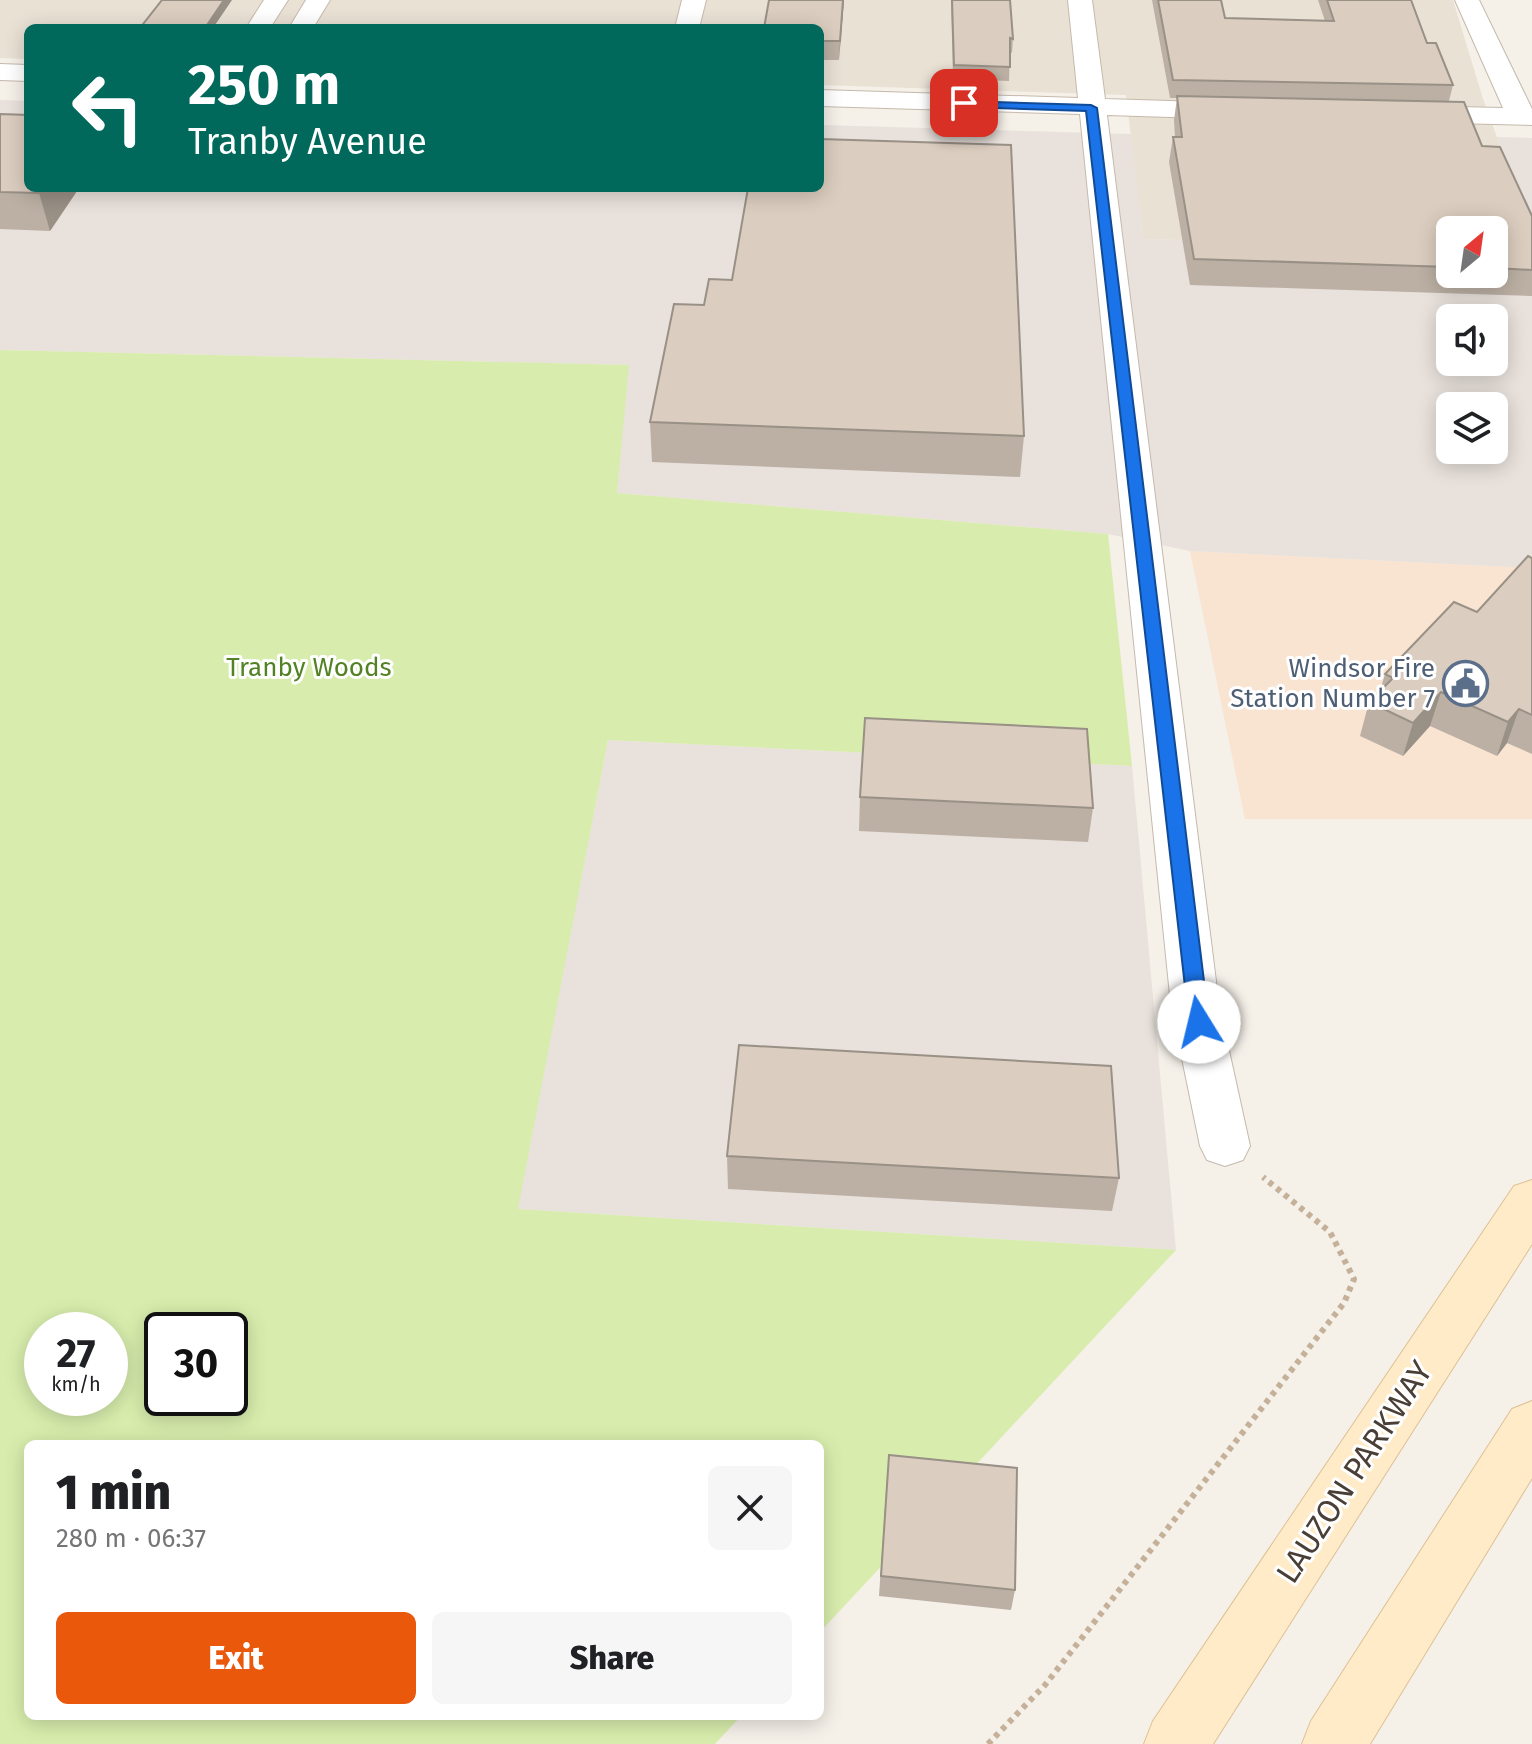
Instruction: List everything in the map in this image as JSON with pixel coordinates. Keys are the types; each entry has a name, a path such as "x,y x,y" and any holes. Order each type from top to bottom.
{"main road":[{"name":"LAUZON PARKWAY","path":"1176,1744 1532,1201"},
{"path":"1334,1744 1532,1427"}],"street":[{"path":"261,24 276,0"},
{"path":"303,24 318,0"},
{"path":"688,24 694,0"},
{"path":"1080,0 1195,1005 1225,1146"},
{"path":"1390,114 1526,117 1467,0"},
{"path":"0,72 24,73"},
{"path":"824,98 1266,111"}],"path":[{"path":"988,1744 1064,1660 1344,1303 1354,1279 1330,1232 1225,1146"}],"shaded area":[{"path":"0,0 1453,0 1483,99 1532,233 1508,232 1508,216 1436,216 1436,248 1143,239 1126,95 824,85 824,24 24,24 24,59 0,58"},
{"path":"0,100 24,101 24,192 824,192 824,125 1131,134 1143,239 1436,248 1436,288 1508,288 1508,265 1532,250 1532,568 1190,551 1108,534 617,493 628,365 0,350"},
{"path":"1497,137 1532,138 1532,233"},
{"path":"1190,551 1532,568 1532,819 1245,819"},
{"path":"608,740 1132,766 1176,1250 517,1209"}],"green space":[{"name":"Tranby Woods","path":"0,350 629,365 617,493 1108,534 1132,766 608,740 518,1209 1176,1250 824,1628 824,1440 24,1440 24,1720 737,1720 715,1744 0,1744"}],"building":[{"path":"162,0 224,0 208,24 143,24"},
{"path":"769,0 843,0 840,41 824,41 824,24 765,24"},
{"path":"952,0 1010,0 1013,39 1010,38 1010,67 954,65"},
{"path":"1158,0 1221,0 1225,18 1334,21 1327,0 1411,0 1427,43 1436,43 1453,85 1173,80"},
{"path":"1177,96 1464,102 1482,146 1500,147 1532,216 1532,270 1508,269 1508,216 1436,216 1436,267 1194,259 1173,137 1182,137"},
{"path":"0,114 24,115 24,192 40,192 39,193 0,192"},
{"path":"824,139 1011,145 1024,436 650,422 674,304 704,305 709,279 732,280 747,192 824,192"},
{"name":"Windsor Fire Station Number 7","path":"1528,556 1532,558 1532,715 1519,709 1508,722 1441,692 1413,723 1369,702 1393,678 1385,674 1454,602 1477,612"},
{"path":"865,718 1087,729 1093,808 860,797"},
{"path":"739,1045 1111,1066 1119,1178 727,1156"},
{"path":"889,1455 1017,1468 1015,1590 881,1576"}],"place":[{"name":"Windsor Fire Station Number 7","path":"1466,683"}],"route":[{"path":"964,103 1091,108 1116,300 1146,595 1199,1022"}]}
